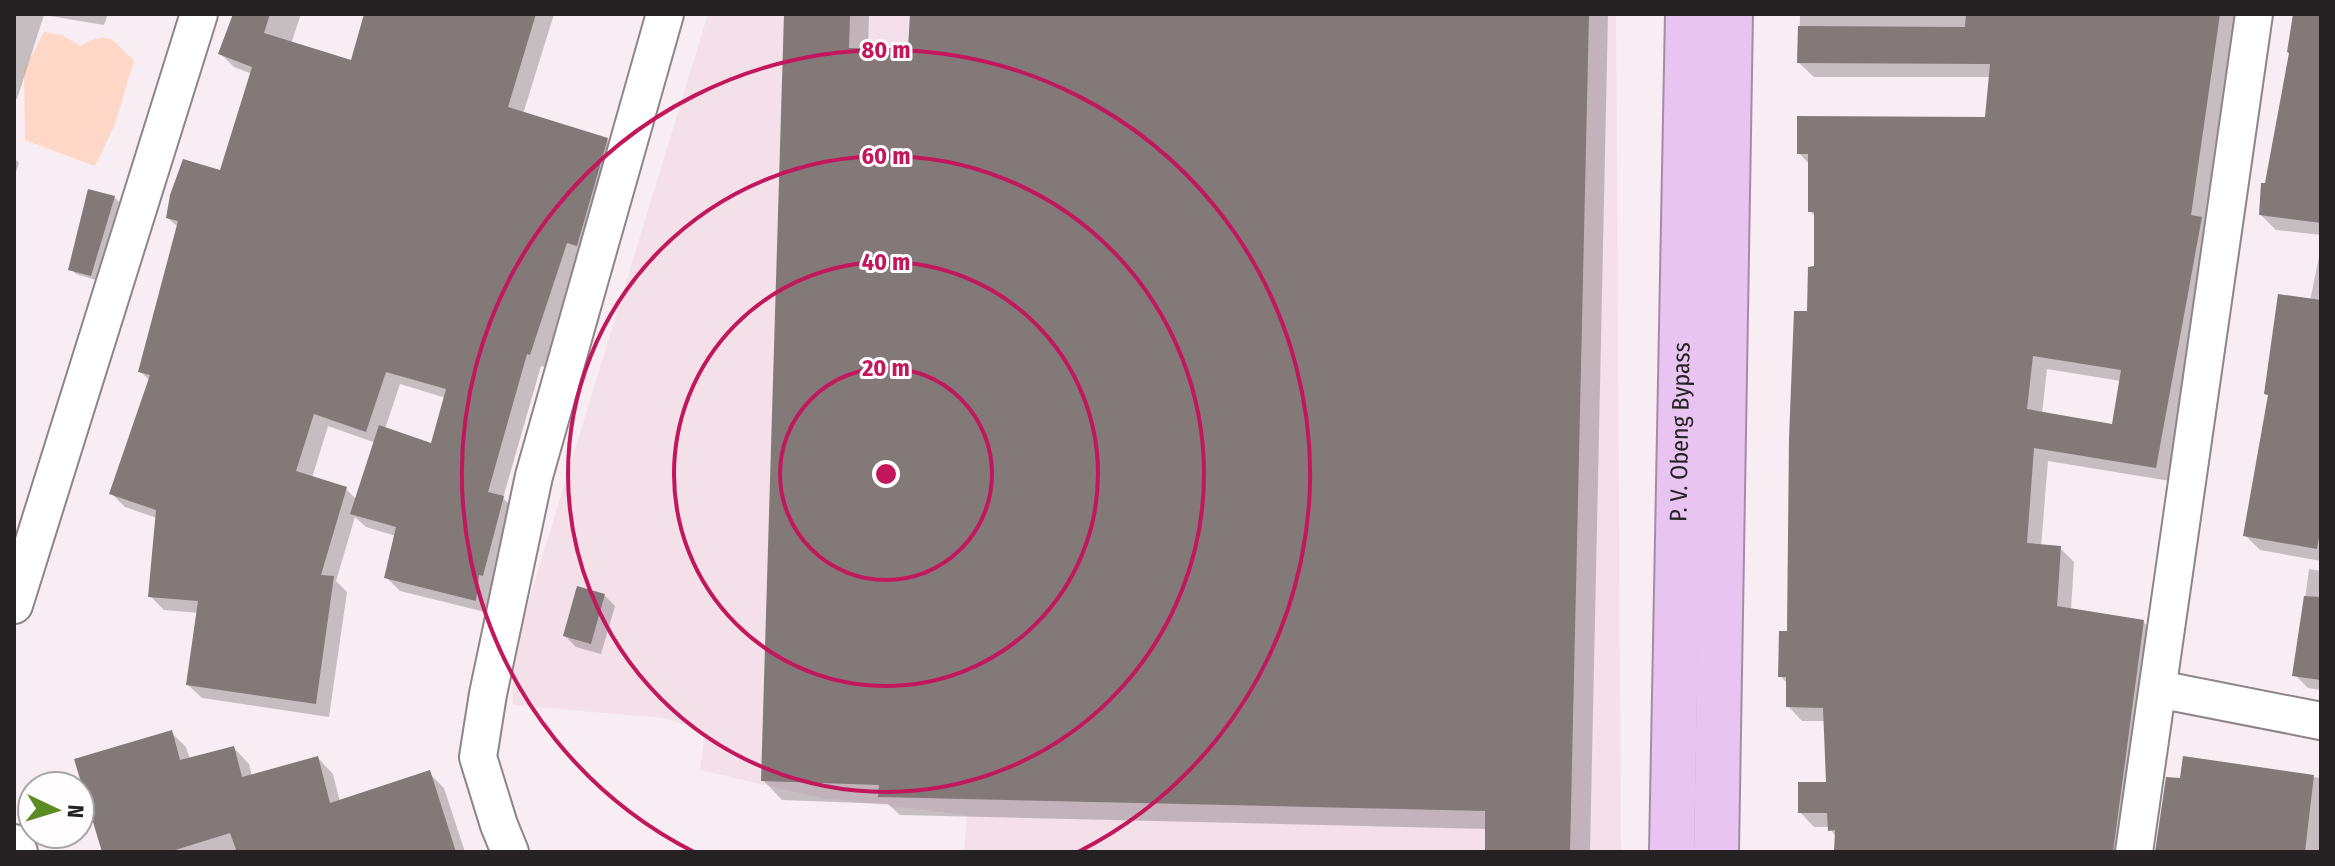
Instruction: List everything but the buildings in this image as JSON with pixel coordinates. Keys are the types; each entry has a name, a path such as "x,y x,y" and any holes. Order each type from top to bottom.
{"highway":[{"name":"P. V. Obeng Bypass","path":"1672,852 1688,14"},
{"name":"P. V. Obeng Bypass","path":"1716,852 1730,14"}],"street":[{"path":"14,605 199,14"},
{"path":"510,852 478,757 488,694 534,476 665,14"},
{"path":"2134,852 2254,14"},
{"path":"2158,689 2321,721"},
{"path":"14,843 19,852"}],"shaded area":[{"path":"708,14 1616,14 1621,852 964,852 967,815 822,798 700,770 705,731 663,718 513,705 512,656"},
{"path":"44,32 62,35 80,46 98,38 110,39 134,61 115,124 95,166 25,140 24,70"}]}
